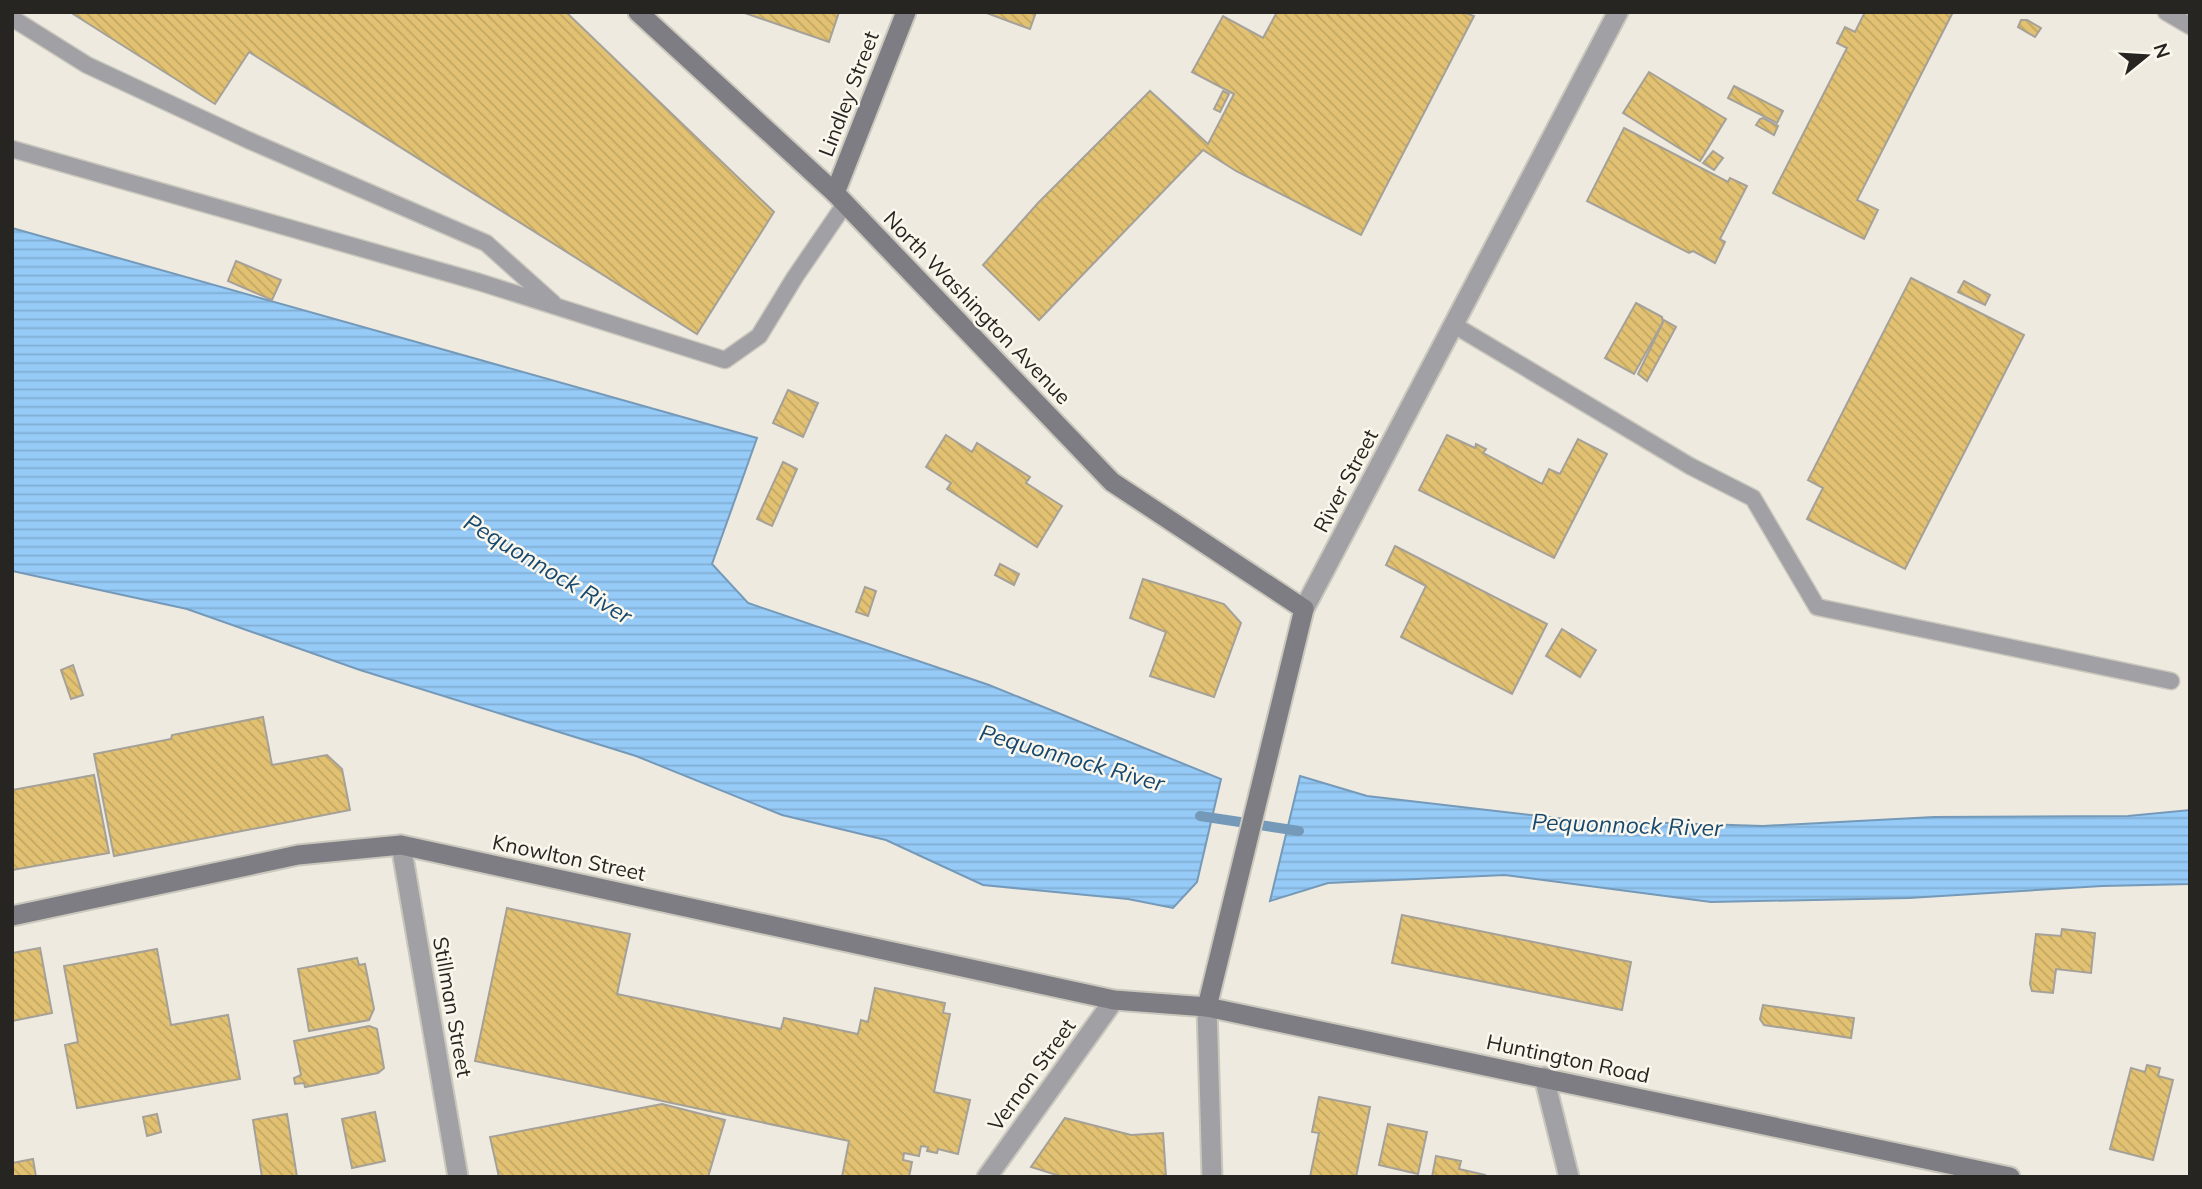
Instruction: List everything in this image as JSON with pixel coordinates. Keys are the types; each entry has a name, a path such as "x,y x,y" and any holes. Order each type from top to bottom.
{"main road":[{"name":"North Washington Avenue","path":"638,12 840,198 1112,482 1304,609"},
{"name":"Lindley Street","path":"840,198 906,12"},
{"name":"River Street","path":"1207,1007 1304,609"},
{"name":"Knowlton Street","path":"12,916 298,855 401,845 1114,1000"},
{"name":"Huntington Road","path":"1114,1000 1207,1007 2010,1177"}],"street":[{"name":"River Street","path":"1304,609 1618,12"},
{"name":"Stillman Street","path":"401,845 458,1177"},
{"name":"Vernon Street","path":"987,1177 1114,1000"},
{"path":"1207,1007 1212,1177"},
{"path":"1544,1077 1569,1177"}],"lane":[{"path":"2166,12 2190,26"},
{"path":"12,18 87,65 248,140 486,243 557,307"},
{"path":"12,149 479,282 725,360 759,336 840,198"},
{"path":"1454,325 1690,466 1753,498 1817,607 2171,681"}],"water":[{"path":"12,228 757,438 712,564 748,603 989,685 1221,779 1197,882 1173,908 1128,899 983,885 886,840 782,815 636,756 360,670 187,609 12,571"},
{"path":"1300,776 1367,796 1574,820 1763,826 1934,817 2128,816 2190,810 2190,884 2102,886 1909,898 1711,902 1505,875 1328,883 1270,901"}],"building":[{"path":"70,12 566,12 774,212 697,334 249,52 215,104"},
{"path":"742,12 839,12 829,42"},
{"path":"984,12 1036,12 1030,29"},
{"path":"1277,12 1463,12 1474,16 1361,235 1236,171 1203,150 1039,320 983,265 1038,203 1150,91 1208,144 1234,94 1192,72 1223,16 1263,38"},
{"path":"1865,12 1953,12 1857,200 1878,210 1864,239 1773,193 1847,48 1837,43 1845,27 1855,32"},
{"path":"2021,20 2027,20 2041,28 2035,37 2018,27"},
{"path":"1649,72 1726,119 1700,161 1623,113"},
{"path":"1734,86 1783,111 1777,123 1728,98"},
{"path":"1223,91 1229,94 1220,112 1214,109"},
{"path":"1763,118 1778,126 1774,135 1756,125"},
{"path":"1624,128 1728,182 1730,178 1747,186 1720,239 1725,242 1715,263 1693,251 1689,253 1587,201"},
{"path":"1713,151 1723,158 1714,170 1703,163"},
{"path":"236,261 281,280 272,300 228,281"},
{"path":"1911,278 2024,335 1905,569 1807,519 1823,488 1808,480"},
{"path":"1964,281 1990,295 1985,305 1958,292"},
{"path":"1636,303 1662,317 1663,322 1634,374 1605,358"},
{"path":"1664,320 1676,327 1647,381 1638,374"},
{"path":"788,390 818,403 803,437 773,423"},
{"path":"946,435 972,452 977,443 1030,477 1026,483 1062,506 1037,547 947,489 951,483 926,467"},
{"path":"1447,435 1475,448 1476,444 1486,449 1483,453 1542,484 1549,469 1560,474 1578,439 1607,454 1554,558 1419,490"},
{"path":"783,462 797,469 772,526 757,519"},
{"path":"1395,546 1547,624 1512,694 1401,637 1426,586 1386,565"},
{"path":"1000,564 1019,574 1014,585 995,575"},
{"path":"1143,579 1224,604 1241,623 1214,697 1150,676 1166,632 1130,618"},
{"path":"865,587 876,591 868,616 856,612"},
{"path":"1562,629 1596,650 1580,677 1546,656"},
{"path":"73,665 83,695 71,699 61,670"},
{"path":"263,717 272,765 327,755 342,769 350,810 114,856 94,754"},
{"path":"94,775 109,853 12,870 12,790"},
{"path":"507,908 630,934 617,994 781,1029 784,1018 858,1034 861,1020 868,1022 875,988 945,1003 943,1013 950,1014 934,1092 970,1100 958,1154 938,1149 937,1153 927,1151 928,1147 921,1146 919,1156 904,1153 903,1160 912,1162 909,1177 842,1177 849,1141 475,1061"},
{"path":"1402,915 1631,962 1622,1010 1392,963"},
{"path":"2062,929 2095,933 2091,973 2056,969 2053,993 2032,991 2030,984 2036,934 2061,936"},
{"path":"40,948 52,1013 12,1021 12,953"},
{"path":"157,949 171,1025 228,1015 240,1079 77,1108 65,1045 78,1042 64,966"},
{"path":"357,958 359,965 365,964 374,1009 369,1020 309,1031 298,969"},
{"path":"1763,1005 1854,1018 1851,1038 1764,1025 1760,1019"},
{"path":"369,1026 377,1029 384,1068 378,1073 305,1087 304,1083 295,1084 294,1078 301,1075 294,1041"},
{"path":"2147,1065 2160,1068 2158,1076 2173,1080 2153,1160 2110,1149 2131,1068 2145,1072"},
{"path":"1319,1097 1370,1107 1356,1177 1310,1177 1319,1133 1312,1132"},
{"path":"662,1104 725,1120 708,1177 499,1177 490,1137"},
{"path":"375,1112 385,1161 352,1168 342,1119"},
{"path":"157,1114 161,1132 147,1136 143,1117"},
{"path":"287,1114 297,1177 262,1177 253,1120"},
{"path":"1065,1118 1131,1135 1163,1133 1166,1177 1063,1177 1031,1167"},
{"path":"1388,1124 1427,1132 1418,1174 1379,1165"},
{"path":"1436,1156 1461,1161 1459,1169 1485,1175 1432,1177"},
{"path":"33,1159 36,1177 12,1177 12,1163"}],"waterway":[{"name":"Pequonnock River","path":"1200,816 1299,831"}]}
